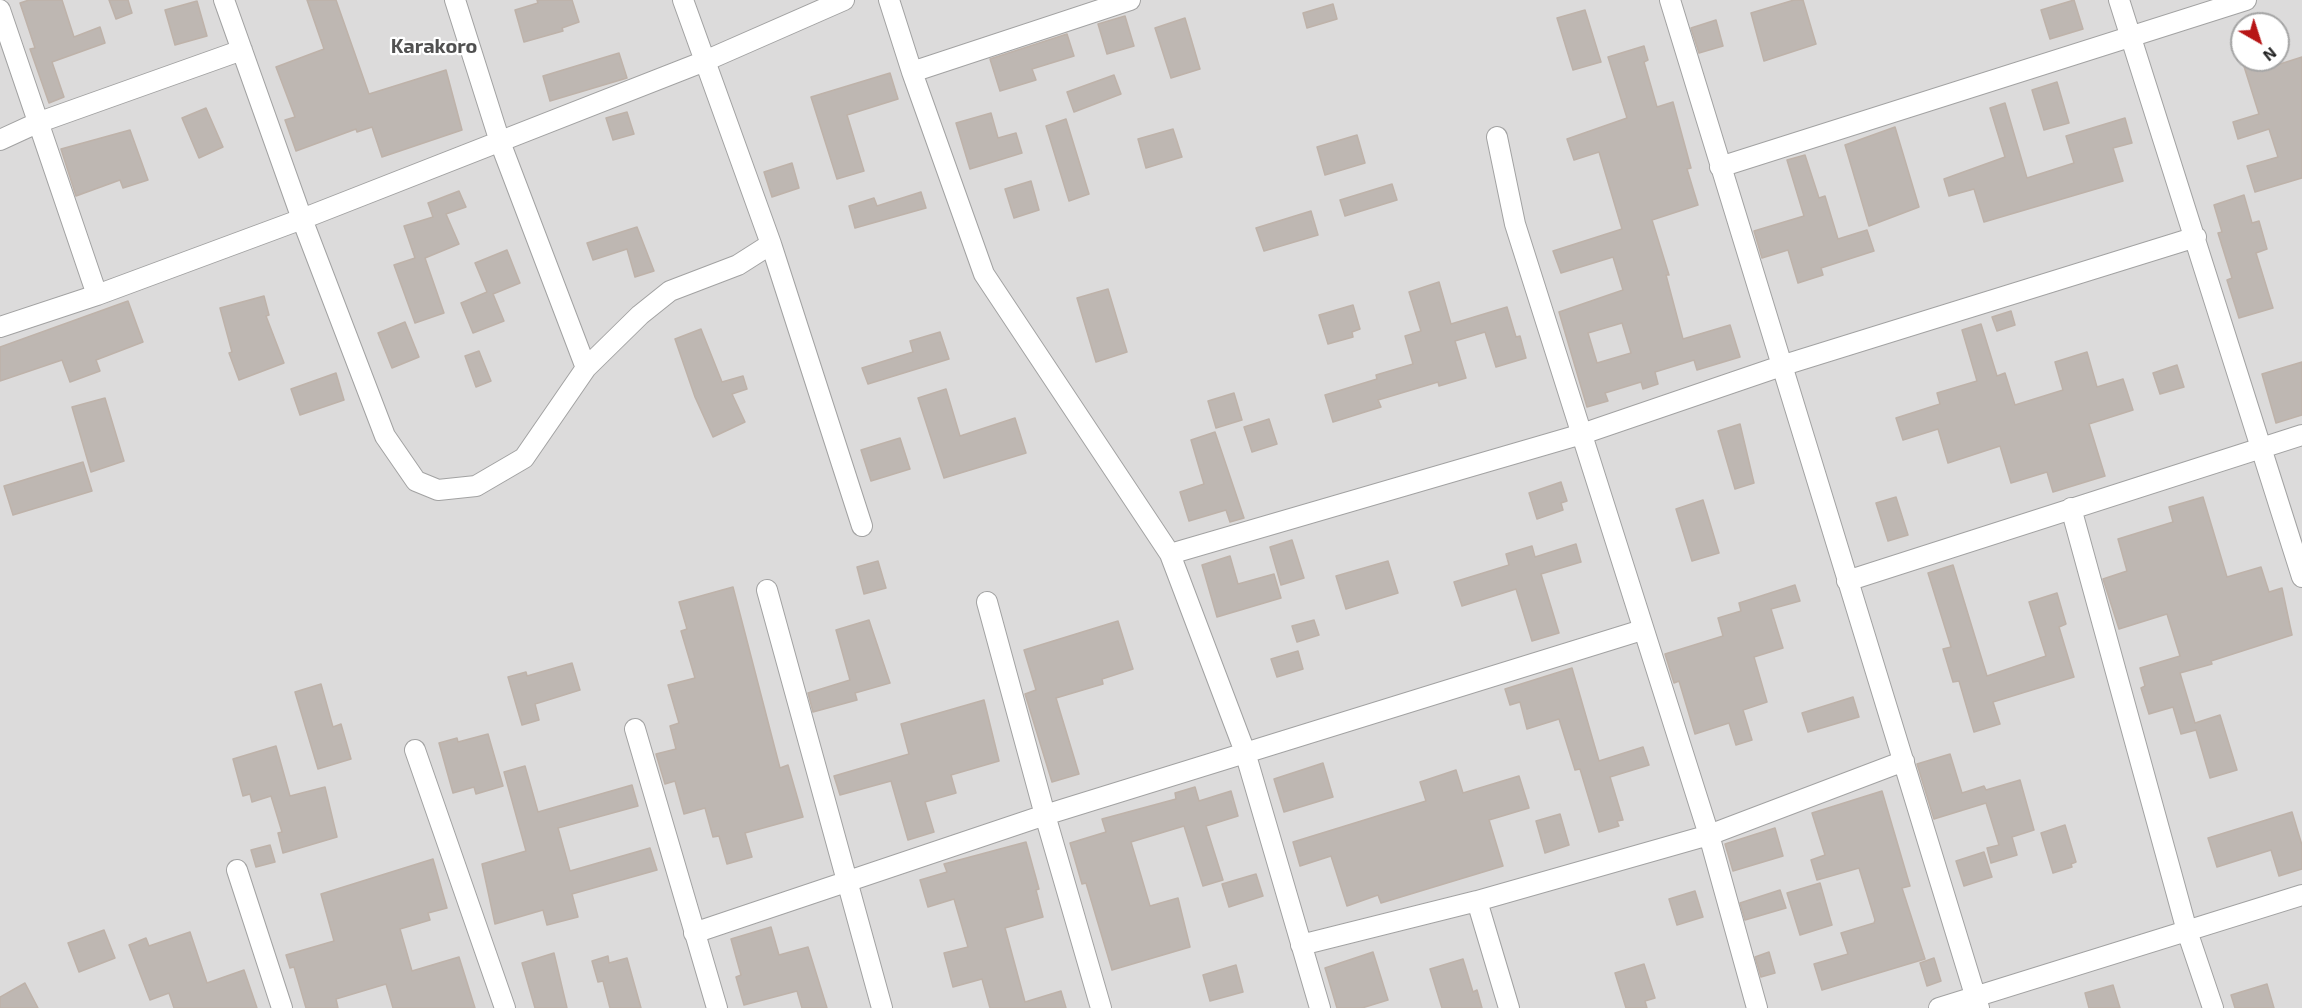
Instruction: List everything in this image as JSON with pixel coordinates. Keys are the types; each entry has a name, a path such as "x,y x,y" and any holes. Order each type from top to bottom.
{"street":[{"path":"224,0 302,219 385,436 416,481 438,490 476,486 524,458 586,368 640,315 670,291 738,265 771,243"},
{"path":"455,0 500,142 586,368"},
{"path":"683,0 771,243 862,526"},
{"path":"0,327 96,295 302,219 705,61 844,0"},
{"path":"889,0 912,72 984,274 1170,554 1245,752 1320,1008"},
{"path":"912,72 1130,0"},
{"path":"1670,0 1978,1002"},
{"path":"2119,0 2302,577"},
{"path":"1720,167 2246,0"},
{"path":"0,10 96,295"},
{"path":"0,140 37,123 242,50"},
{"path":"1497,137 1515,224 1642,630 1709,835 1757,1008"},
{"path":"1170,554 1582,434 1784,365 2196,237"},
{"path":"1847,581 2302,435"},
{"path":"2071,508 2187,931 2213,1008"},
{"path":"767,590 882,1008"},
{"path":"987,602 1101,1008"},
{"path":"694,933 846,880 1045,815 1642,630"},
{"path":"634,729 717,1008"},
{"path":"415,750 505,1008"},
{"path":"1301,945 1477,901 1709,835 1904,761"},
{"path":"237,870 282,1008"},
{"path":"1938,1008 1978,1002 2187,931 2302,895"},
{"path":"1477,901 1509,1008"}],"shaded area":[{"path":"0,0 2302,0 2302,1008 0,1008"}],"building":[{"path":"29,0 62,0 74,37 100,27 105,43 52,62 64,97 49,103 30,49 35,48 20,3"},
{"path":"109,0 128,0 132,13 116,19"},
{"path":"307,0 336,0 369,94 446,70 462,130 382,157 372,127 357,132 356,129 296,151 285,120 295,117 276,67 324,49"},
{"path":"537,0 572,0 579,22 562,28 563,31 524,42 515,10 538,3"},
{"path":"1794,0 1803,0 1816,44 1764,61 1751,13"},
{"path":"2074,0 2083,29 2050,39 2041,10"},
{"path":"197,1 207,36 175,45 165,10"},
{"path":"1333,4 1337,19 1307,28 1303,13"},
{"path":"1585,10 1601,62 1573,70 1557,18"},
{"path":"1125,16 1134,46 1107,54 1098,24"},
{"path":"1185,18 1200,69 1171,78 1155,28"},
{"path":"1716,20 1723,46 1699,53 1691,28"},
{"path":"1067,34 1074,56 1032,69 1036,80 1000,91 990,59"},
{"path":"1644,46 1648,60 1644,62 1657,107 1673,102 1691,168 1687,169 1698,205 1652,220 1669,275 1666,275 1683,339 1730,325 1740,357 1697,370 1694,360 1655,372 1658,384 1643,389 1641,382 1605,393 1608,401 1587,407 1559,312 1623,290 1613,257 1561,273 1553,251 1622,229 1599,152 1574,160 1567,139 1627,118 1608,57","holes":["1622,323 1631,353 1597,363 1588,333"]},
{"path":"619,53 627,78 550,101 543,76"},
{"path":"2302,57 2302,178 2255,192 2247,166 2278,157 2269,129 2238,139 2233,122 2259,114 2246,72 2290,72 2290,61"},
{"path":"890,73 898,99 847,115 864,171 837,179 811,97"},
{"path":"1114,75 1121,94 1074,112 1067,92"},
{"path":"2057,82 2069,123 2044,130 2032,90"},
{"path":"2005,103 2027,178 2074,163 2066,136 2125,118 2132,143 2113,148 2123,181 1984,222 1974,189 1949,196 1944,179 2005,157 1990,108"},
{"path":"206,108 223,147 199,158 182,118"},
{"path":"627,112 634,134 613,140 606,118"},
{"path":"991,113 998,138 1016,133 1022,153 970,169 956,123"},
{"path":"1066,119 1089,194 1069,201 1046,126"},
{"path":"1895,127 1919,207 1869,226 1845,145"},
{"path":"1173,129 1182,157 1146,168 1138,139"},
{"path":"130,130 148,180 123,188 120,180 76,196 61,149"},
{"path":"1357,135 1365,163 1325,175 1317,147"},
{"path":"1805,155 1819,198 1825,196 1838,239 1867,230 1874,251 1821,268 1823,275 1798,283 1788,250 1762,258 1754,231 1804,216 1787,160"},
{"path":"792,163 799,188 772,197 764,172"},
{"path":"1031,181 1039,210 1014,218 1005,189"},
{"path":"1392,184 1397,200 1345,216 1340,200"},
{"path":"459,191 466,207 446,214 459,244 425,258 444,313 415,323 394,265 415,258 404,226 433,217 428,203"},
{"path":"921,192 926,208 855,228 849,206 874,198 877,206"},
{"path":"2244,195 2252,223 2259,221 2267,249 2256,253 2273,308 2239,318 2227,280 2232,278 2218,233 2222,232 2214,205"},
{"path":"1311,211 1318,235 1264,251 1256,228"},
{"path":"637,227 654,271 635,277 627,249 593,260 587,243"},
{"path":"507,250 520,283 493,294 504,321 473,333 461,303 487,292 475,263"},
{"path":"1439,282 1451,324 1507,307 1516,337 1520,336 1526,358 1496,367 1485,332 1455,341 1466,378 1439,386 1438,382 1378,400 1381,407 1333,422 1325,395 1377,379 1376,375 1413,364 1405,336 1421,331 1409,292"},
{"path":"1108,289 1127,352 1096,362 1077,298"},
{"path":"264,296 269,315 266,316 284,363 239,380 229,353 232,352 220,308"},
{"path":"128,301 143,342 96,360 100,371 70,382 62,360 0,381 0,347"},
{"path":"1353,305 1360,329 1352,332 1353,337 1328,344 1319,315"},
{"path":"2011,311 2015,325 1997,331 1992,317"},
{"path":"405,322 419,357 392,368 378,333"},
{"path":"1981,324 1997,376 2005,373 2015,405 2063,390 2055,362 2087,352 2097,387 2123,379 2133,410 2089,424 2105,476 2053,492 2047,472 2011,483 2000,446 1948,463 1938,429 1903,440 1896,418 1940,404 1937,393 1977,381 1962,330"},
{"path":"701,329 722,382 743,376 747,389 732,394 745,422 713,437 695,397 675,339"},
{"path":"940,332 949,359 868,384 862,368 913,352 910,341"},
{"path":"479,351 491,381 476,387 465,356"},
{"path":"2302,362 2302,415 2276,423 2262,374"},
{"path":"2177,365 2184,387 2160,394 2153,373"},
{"path":"336,373 344,400 300,415 291,389"},
{"path":"946,389 960,436 1015,418 1026,453 944,478 918,398"},
{"path":"1234,393 1242,420 1216,428 1208,401"},
{"path":"105,398 124,461 91,472 72,407"},
{"path":"1269,419 1277,444 1252,452 1244,427"},
{"path":"1740,424 1754,483 1735,489 1718,431"},
{"path":"1215,432 1244,518 1230,522 1226,510 1189,521 1180,492 1204,484 1191,440"},
{"path":"900,438 910,469 871,481 861,450"},
{"path":"83,462 92,491 13,515 4,486"},
{"path":"1561,482 1567,501 1561,503 1563,510 1537,519 1529,493"},
{"path":"1896,497 1908,535 1888,541 1876,503"},
{"path":"2203,497 2227,577 2261,567 2269,592 2282,588 2292,635 2180,673 2195,723 2220,715 2237,770 2210,778 2196,730 2181,734 2173,707 2149,714 2141,688 2145,686 2140,668 2180,656 2167,614 2119,629 2103,579 2127,571 2118,539 2173,522 2169,507"},
{"path":"1703,500 1719,553 1692,561 1676,509"},
{"path":"1292,540 1304,578 1281,585 1270,547"},
{"path":"1576,544 1581,562 1541,574 1559,633 1532,641 1516,589 1462,606 1454,582 1509,565 1506,554 1532,546 1535,557"},
{"path":"1230,556 1238,584 1274,574 1281,598 1217,617 1202,565"},
{"path":"878,561 886,588 864,594 857,567"},
{"path":"1388,561 1398,593 1346,609 1336,576"},
{"path":"1953,565 1987,676 2046,656 2029,602 2057,593 2066,624 2059,627 2074,677 1993,702 2000,724 1974,732 1959,681 1953,682 1943,649 1951,647 1928,573"},
{"path":"1795,585 1800,601 1771,609 1783,648 1754,657 1767,702 1743,710 1752,740 1736,745 1729,723 1695,734 1679,681 1674,683 1665,654 1723,636 1718,618 1741,611 1739,603"},
{"path":"733,587 780,768 788,765 803,817 745,833 752,857 727,864 719,836 713,837 705,808 684,814 675,781 665,784 656,754 676,749 670,726 679,723 668,685 695,678 681,631 687,629 679,602"},
{"path":"869,620 890,683 855,693 857,700 813,712 808,693 850,680 836,630"},
{"path":"1314,620 1319,635 1297,642 1292,626"},
{"path":"1118,621 1133,669 1102,679 1103,684 1056,698 1079,774 1052,782 1025,694 1036,690 1024,650"},
{"path":"1298,651 1303,669 1277,677 1271,659"},
{"path":"572,663 580,690 535,704 539,720 522,725 508,677 526,672 527,676"},
{"path":"1572,668 1599,761 1643,747 1649,765 1610,777 1623,820 1617,821 1619,826 1599,832 1580,769 1575,770 1559,719 1527,729 1520,702 1510,705 1505,689"},
{"path":"321,684 333,727 341,724 351,759 318,769 295,692"},
{"path":"1853,697 1859,717 1808,732 1802,713"},
{"path":"984,700 999,761 951,775 956,793 925,802 934,832 908,840 891,781 840,795 834,776 909,754 901,724"},
{"path":"488,734 503,786 476,794 474,787 453,793 439,743 457,738 458,742"},
{"path":"276,746 290,796 325,787 337,837 283,853 278,833 282,832 271,796 252,802 250,794 243,796 233,759"},
{"path":"1950,754 1962,793 1984,786 1986,790 2020,780 2034,830 2012,837 2017,855 1991,863 1987,848 1999,845 1986,803 1934,819 1917,764"},
{"path":"1323,763 1333,797 1284,812 1274,779"},
{"path":"525,766 538,812 632,785 638,806 558,828 570,871 650,848 657,870 572,894 578,917 547,925 543,910 495,924 482,864 526,851 504,772"},
{"path":"1456,770 1463,793 1519,776 1529,808 1489,820 1503,866 1381,903 1378,895 1347,906 1331,856 1300,866 1293,842 1426,801 1420,782"},
{"path":"1195,787 1199,801 1231,791 1238,816 1206,826 1223,880 1203,886 1184,826 1131,842 1150,906 1178,898 1190,947 1112,970 1086,883 1082,884 1070,843 1106,832 1102,819 1176,799 1175,793"},
{"path":"1882,791 1910,886 1902,888 1925,959 1822,990 1814,964 1848,954 1841,933 1874,923 1875,920 1859,868 1817,880 1811,860 1825,855 1812,813"},
{"path":"2292,812 2302,845 2302,869 2279,876 2271,850 2217,867 2208,838"},
{"path":"1560,814 1569,845 1545,853 1536,821"},
{"path":"2065,825 2076,862 2071,864 2072,867 2053,873 2041,833"},
{"path":"1775,828 1783,856 1733,871 1725,844"},
{"path":"1026,842 1039,889 1036,890 1043,917 1005,928 1025,1002 1061,991 1066,1008 990,1008 982,979 953,987 944,953 968,947 954,899 928,907 920,880 947,872 944,864"},
{"path":"270,845 275,862 256,867 251,850"},
{"path":"1984,852 1992,877 1964,886 1956,861"},
{"path":"433,859 447,908 428,913 430,920 400,929 412,971 459,957 475,1008 393,1008 386,984 336,999 338,1008 306,1008 294,967 290,968 286,955 334,941 321,894"},
{"path":"1256,874 1263,896 1229,907 1222,884"},
{"path":"1820,883 1832,925 1800,935 1787,893"},
{"path":"1780,890 1786,908 1745,920 1740,903"},
{"path":"1695,891 1703,917 1677,925 1669,899"},
{"path":"771,927 779,955 808,947 827,1008 802,1008 797,991 744,1005 736,977 741,975 731,939"},
{"path":"104,930 115,958 79,972 68,943"},
{"path":"190,932 207,983 244,970 257,1008 174,1008 169,993 150,1000 129,945 146,938 149,946"},
{"path":"1373,952 1388,1000 1362,1008 1337,1008 1325,968"},
{"path":"1769,952 1775,973 1761,977 1755,957"},
{"path":"554,953 567,1008 535,1008 522,963"},
{"path":"608,956 609,963 627,958 641,1008 610,1008 603,981 598,982 592,961"},
{"path":"1934,958 1941,981 1927,986 1920,963"},
{"path":"1463,959 1473,992 1477,990 1482,1008 1442,1008 1430,969"},
{"path":"1644,964 1655,998 1645,1001 1647,1008 1626,1008 1615,973"},
{"path":"1236,965 1243,992 1210,1001 1203,975"},
{"path":"25,983 38,1008 0,1008 0,997"},
{"path":"2267,984 2274,1008 2235,1008 2231,995"},
{"path":"2113,985 2120,1008 2089,1008 2085,993"}],"district":[{"name":"Karakoro","path":"434,46"}]}
